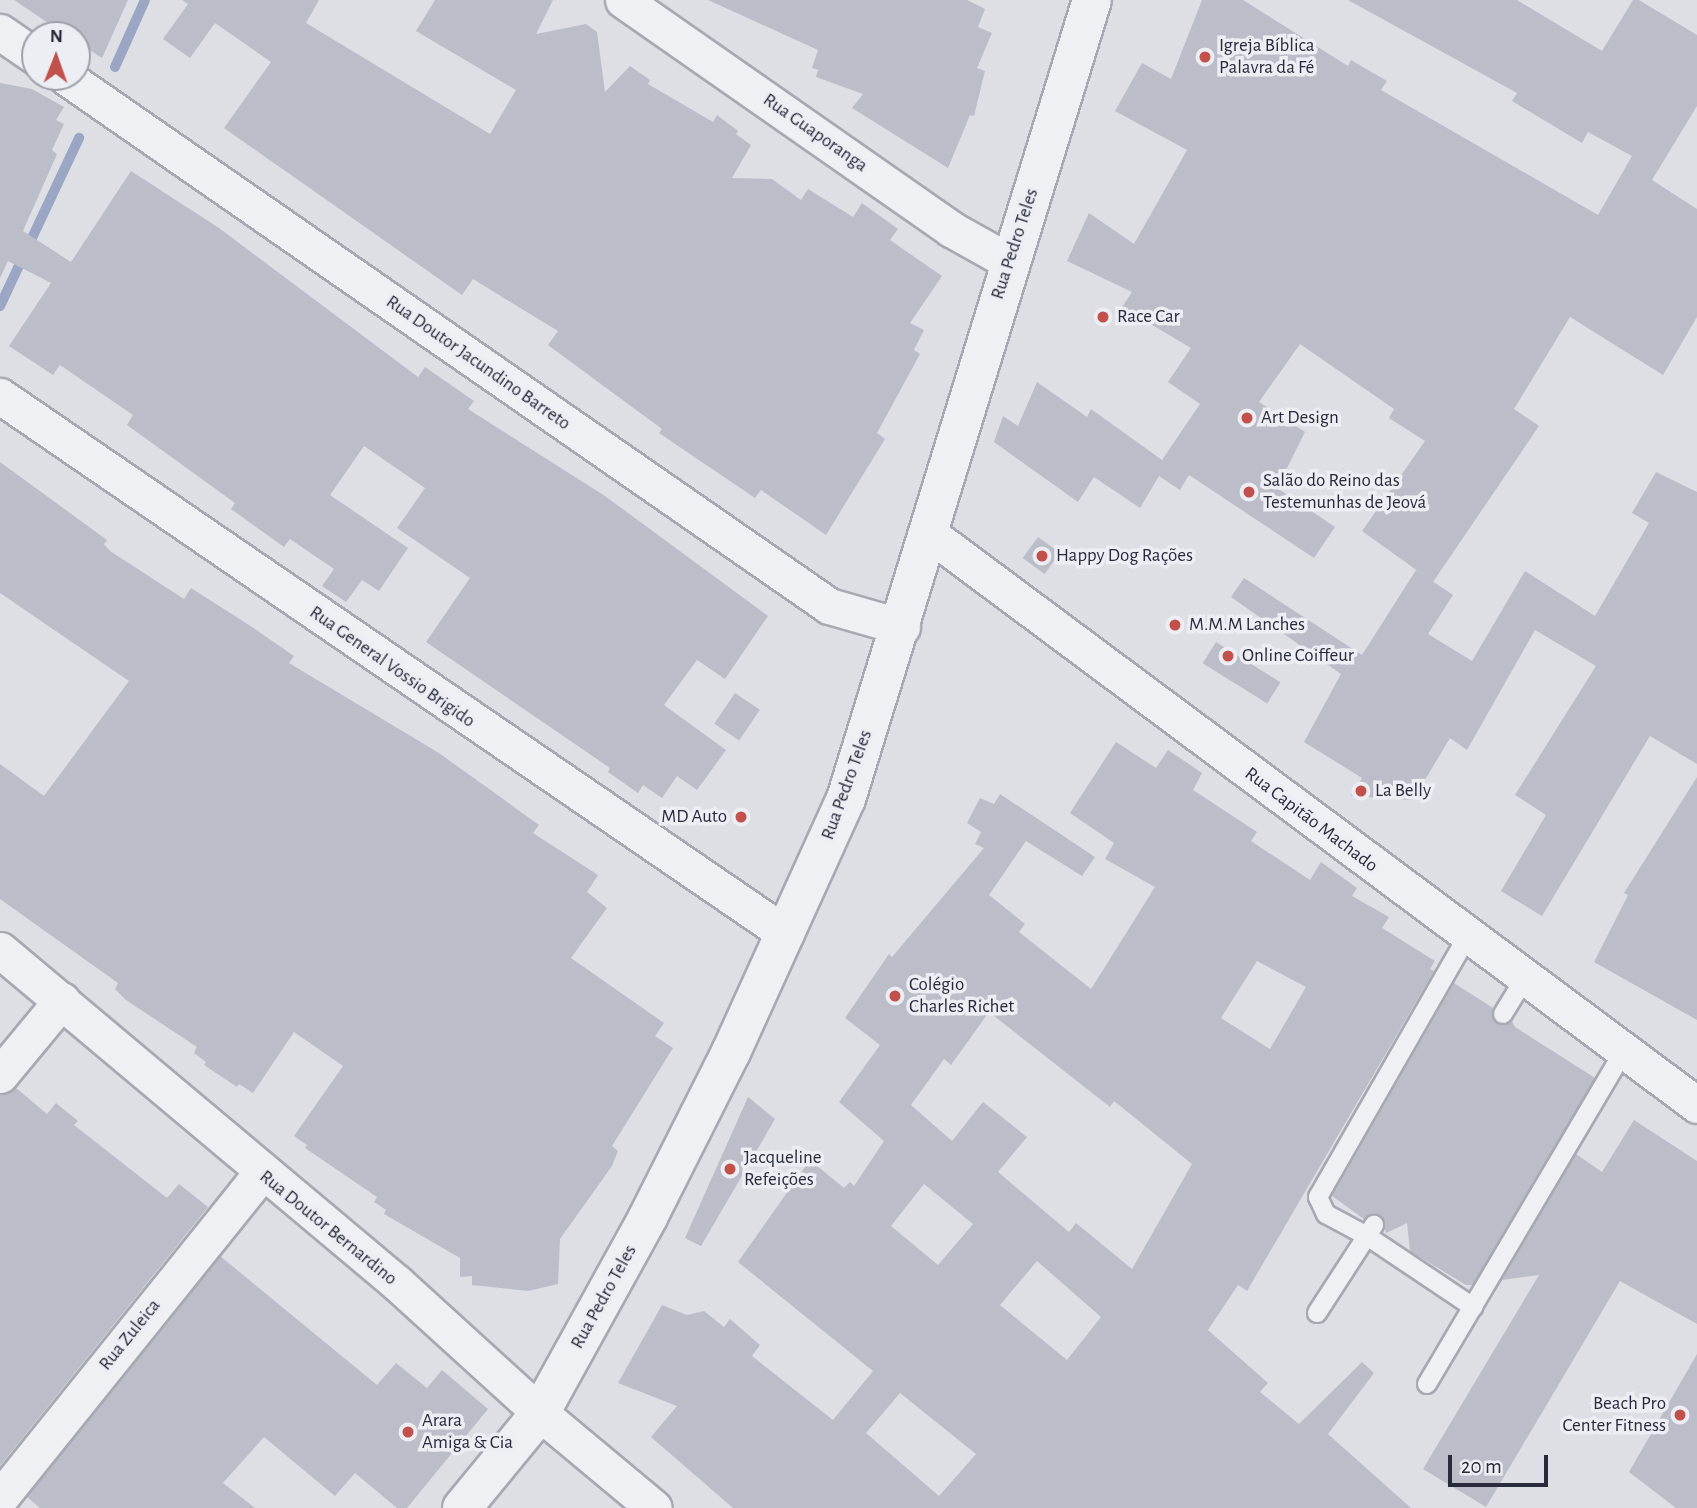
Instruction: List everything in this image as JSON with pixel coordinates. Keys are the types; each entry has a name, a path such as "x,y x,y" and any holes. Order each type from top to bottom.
{"street":[{"name":"Rua Guaporanga","path":"623,0 951,229 1010,262"},
{"name":"Rua Pedro Teles","path":"462,1508 540,1413 648,1217 786,934 846,799 902,627 928,531 1092,0"},
{"path":"0,32 21,46"},
{"name":"Rua Doutor Jacundino Barreto","path":"86,91 829,606 902,627"},
{"name":"Rua General Vossio Brigido","path":"0,396 786,934"},
{"name":"Rua Capitão Machado","path":"928,531 1467,937 1697,1105"},
{"name":"Rua Doutor Bernardino","path":"0,950 62,1000 261,1173 397,1283 540,1413 654,1508"},
{"path":"0,1075 62,1000"},
{"name":"Rua Zuleica","path":"0,1498 261,1173"}],"lane":[{"path":"1467,937 1320,1188 1326,1214 1371,1231 1473,1307"},
{"path":"1503,1014 1525,978"},
{"path":"1427,1384 1624,1051"},
{"path":"1317,1313 1371,1231"}],"building":[{"path":"14,0 128,0 102,58 91,51 91,21 45,21"},
{"path":"182,0 319,0 306,23 490,134 516,90 416,31 435,0 553,0 536,34 586,24 597,32 605,92 630,66 650,80 648,84 713,122 717,115 738,131 736,134 751,145 732,178 772,179 801,200 808,189 853,217 862,203 898,229 890,240 942,276 910,323 924,330 914,350 920,354 877,433 885,439 826,535 761,490 755,498 659,433 662,429 548,345 558,331 473,279 462,295 224,128 271,62 215,23 190,58 163,39 188,4"},
{"path":"708,0 967,0 985,9 978,27 992,33 977,68 985,71 974,116 970,115 948,168 852,108 863,94 816,77 818,70 812,68 818,50"},
{"path":"1202,0 1243,0 1348,66 1351,60 1387,81 1381,90 1598,215 1632,156 1588,132 1582,143 1512,101 1517,93 1348,0 1517,0 1602,51 1633,0 1639,0 1697,35 1697,106 1652,180 1697,209 1697,317 1663,375 1570,317 1514,409 1539,426 1433,582 1362,531 1425,441 1389,418 1394,409 1300,344 1259,402 1305,432 1277,488 1335,527 1314,558 1189,475 1180,490 1159,476 1140,508 1094,477 1078,502 994,442 1003,416 1018,426 1037,382 1087,417 1091,409 1162,460 1200,404 1168,382 1191,348 1122,307 1132,292 1067,261 1089,213 1134,244 1187,150 1115,111 1142,63 1171,79"},
{"path":"0,83 21,87 21,91 36,91 64,107 56,120 64,124 52,150 57,154 23,231 71,262 131,171 219,228 418,377 425,367 474,401 468,409 605,496 768,616 725,679 697,660 664,705 726,750 697,790 677,776 662,798 643,785 638,793 608,772 610,768 426,642 470,578 397,528 425,488 364,446 330,495 408,548 379,591 362,580 346,602 322,586 334,569 290,539 284,547 231,509 235,503 127,425 133,415 60,365 53,375 9,346 51,283 8,261 0,278"},
{"path":"0,462 107,540 104,544 110,551 184,599 191,588 249,625 294,656 289,663 439,753 539,825 533,833 598,875 587,892 607,908 571,958 664,1023 655,1036 673,1048 612,1146 618,1151 612,1166 560,1239 558,1284 528,1291 472,1285 472,1276 460,1277 460,1258 384,1214 386,1210 374,1202 377,1197 305,1148 307,1145 294,1136 343,1066 294,1032 253,1093 239,1084 237,1087 204,1065 206,1062 194,1053 197,1047 126,1000 115,989 118,983 0,899 0,764 44,796 129,681 0,593"},
{"path":"1656,472 1697,492 1697,764 1650,736 1542,916 1501,891 1546,815 1515,795 1596,666 1535,630 1467,750 1450,738 1413,800 1351,796 1362,778 1304,742 1341,674 1231,597 1244,578 1362,655 1416,570 1453,595 1428,634 1472,661 1525,571 1595,616 1649,523 1632,513"},
{"name":"Happy Dog Rações","path":"1038,537 1060,553 1045,574 1023,558"},
{"path":"1216,642 1280,682 1267,703 1203,663"},
{"path":"735,693 760,710 739,740 714,724"},
{"path":"1116,742 1156,768 1168,750 1202,773 1193,790 1257,832 1251,841 1310,880 1321,862 1357,888 1352,896 1389,917 1382,928 1435,961 1430,969 1434,971 1247,1291 1238,1285 1208,1330 1268,1383 1260,1392 1299,1424 1362,1362 1374,1373 1328,1434 1411,1508 733,1508 651,1437 677,1406 618,1383 662,1305 687,1315 704,1311 724,1327 730,1319 760,1345 752,1356 833,1420 873,1371 738,1262 810,1160 844,1188 850,1182 854,1186 884,1141 839,1102 880,1045 845,1018 889,954 892,957 984,848 975,844 981,832 967,823 980,798 994,804 1000,794 1095,857 1082,876 1026,841 989,895 1025,924 1019,932 1091,989 1155,887 1105,859 1114,843 1070,813","holes":["1257,961 1306,987 1270,1049 1221,1018","989,1012 1110,1107 1114,1101 1192,1164 1132,1269 1076,1223 1069,1232 998,1172 1027,1137 983,1102 952,1141 911,1105 944,1059 951,1065","924,1184 973,1224 938,1265 891,1226","1037,1261 1101,1317 1067,1360 1000,1305","900,1393 976,1454 939,1496 866,1433"]},
{"path":"1697,777 1697,1020 1594,962 1628,895 1624,893"},
{"path":"1454,983 1493,1008 1497,1023 1512,1021 1515,1027 1595,1078 1473,1285 1466,1285 1410,1251 1407,1223 1386,1233 1381,1216 1364,1219 1332,1196"},
{"path":"16,1088 47,1114 56,1103 78,1121 74,1125 167,1198 179,1184 208,1207 0,1466 0,1095"},
{"path":"748,1097 775,1119 701,1246 685,1238"},
{"path":"1634,1120 1697,1161 1697,1324 1620,1281 1486,1507 1423,1469 1539,1275 1502,1280 1576,1154 1602,1172"},
{"path":"220,1256 377,1385 396,1363 427,1388 442,1370 488,1409 407,1508 397,1508 355,1473 335,1496 264,1437 223,1483 255,1508 40,1508 27,1497"},
{"path":"1697,1354 1697,1508 1676,1508 1629,1472"}],"waterway":[{"path":"115,67 145,0"},
{"path":"0,306 79,138"}],"place":[{"name":"Igreja Bíblica Palavra da Fé","path":"1205,57"},
{"name":"Race Car","path":"1103,317"},
{"name":"Art Design","path":"1247,418"},
{"name":"Salão do Reino das Testemunhas de Jeová","path":"1249,492"},
{"name":"Happy Dog Rações","path":"1042,556"},
{"name":"M.M.M Lanches","path":"1175,625"},
{"name":"Online Coiffeur","path":"1228,656"},
{"name":"La Belly","path":"1361,791"},
{"name":"MD Auto","path":"741,817"},
{"name":"Colégio Charles Richet","path":"895,996"},
{"name":"Jacqueline Refeições","path":"730,1169"},
{"name":"Beach Pro Center Fitness","path":"1680,1415"},
{"name":"Arara Amiga & Cia","path":"408,1432"}]}
